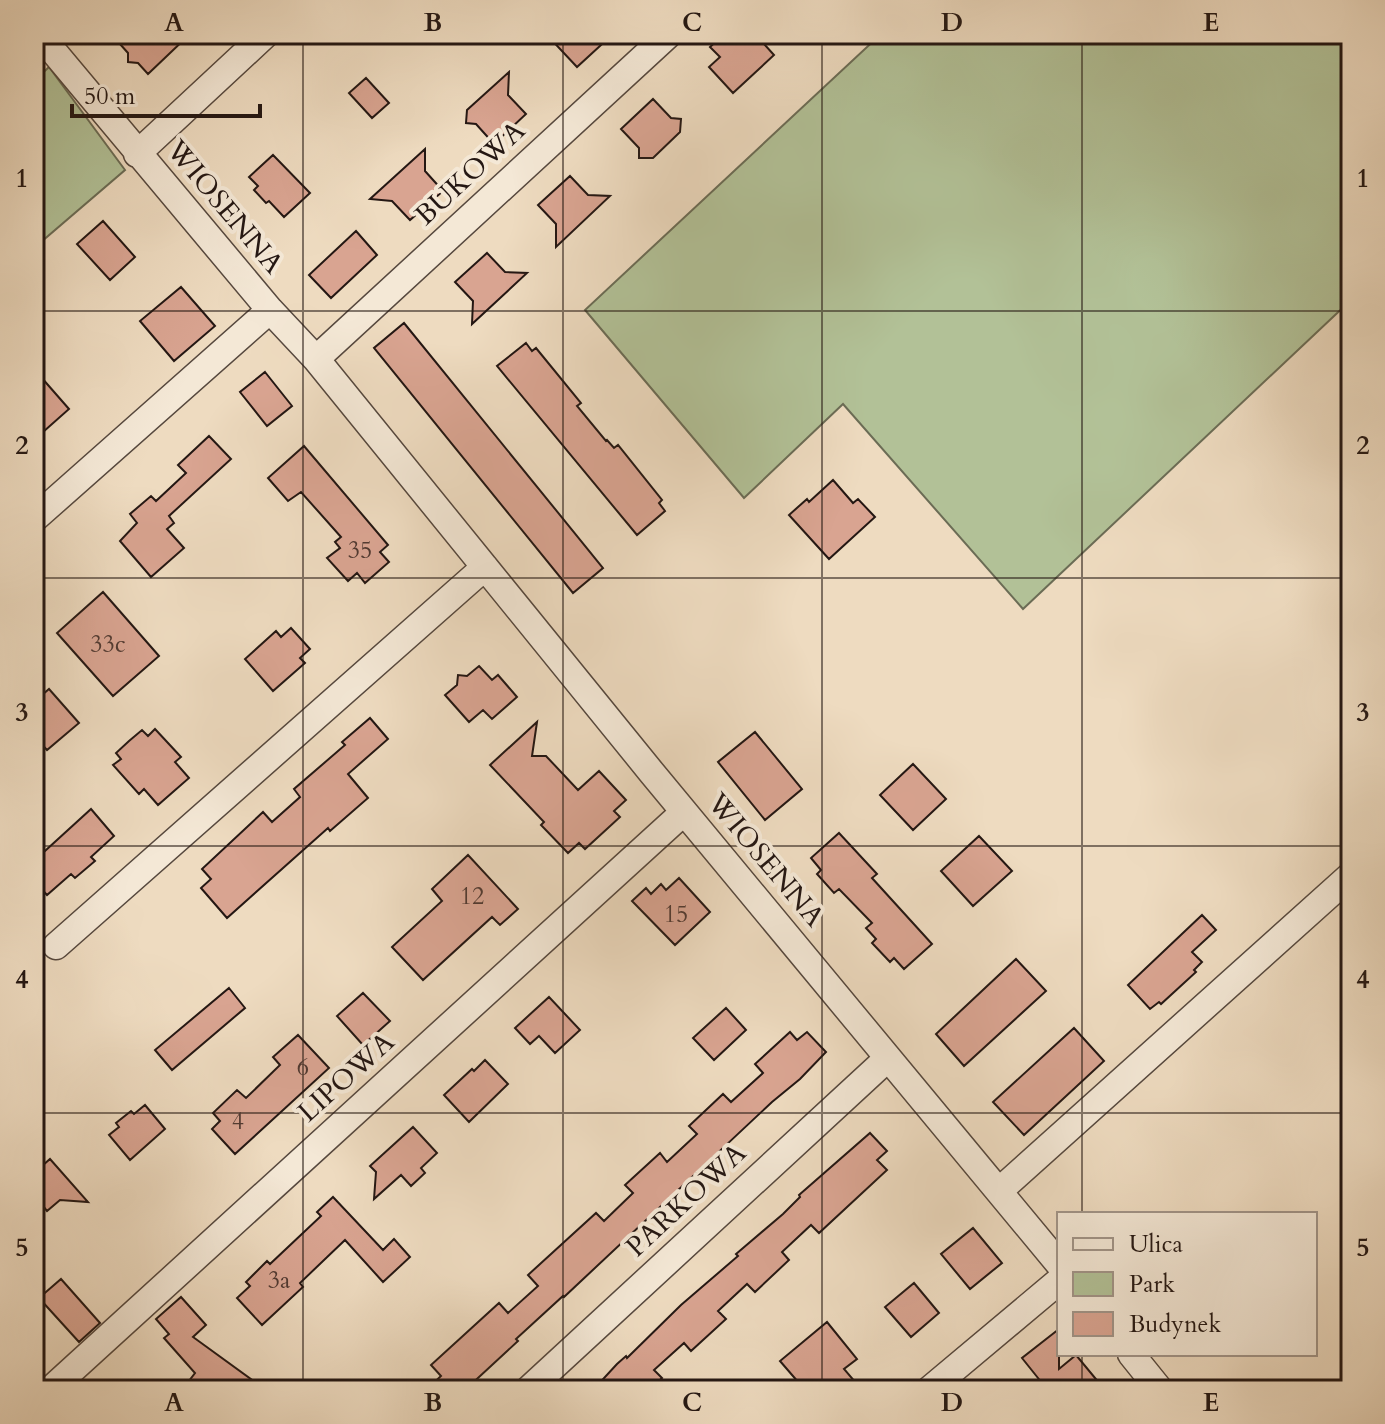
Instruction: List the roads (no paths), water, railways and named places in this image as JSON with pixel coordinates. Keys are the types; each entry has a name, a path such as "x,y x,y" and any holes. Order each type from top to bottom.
{"street":[{"name":"WIOSENNA","path":"39,34 137,154 270,310 316,359 684,812 1057,1262"},
{"path":"137,154 266,34"},
{"name":"BUKOWA","path":"316,359 669,34"},
{"name":"WIOSENNA","path":"34,519 270,310"},
{"path":"56,946 485,567"},
{"name":"LIPOWA","path":"50,1390 684,812"},
{"path":"999,1191 1351,875"},
{"name":"PARKOWA","path":"528,1390 888,1058"},
{"path":"929,1390 1057,1283"},
{"path":"1132,1356 1156,1389"}]}
